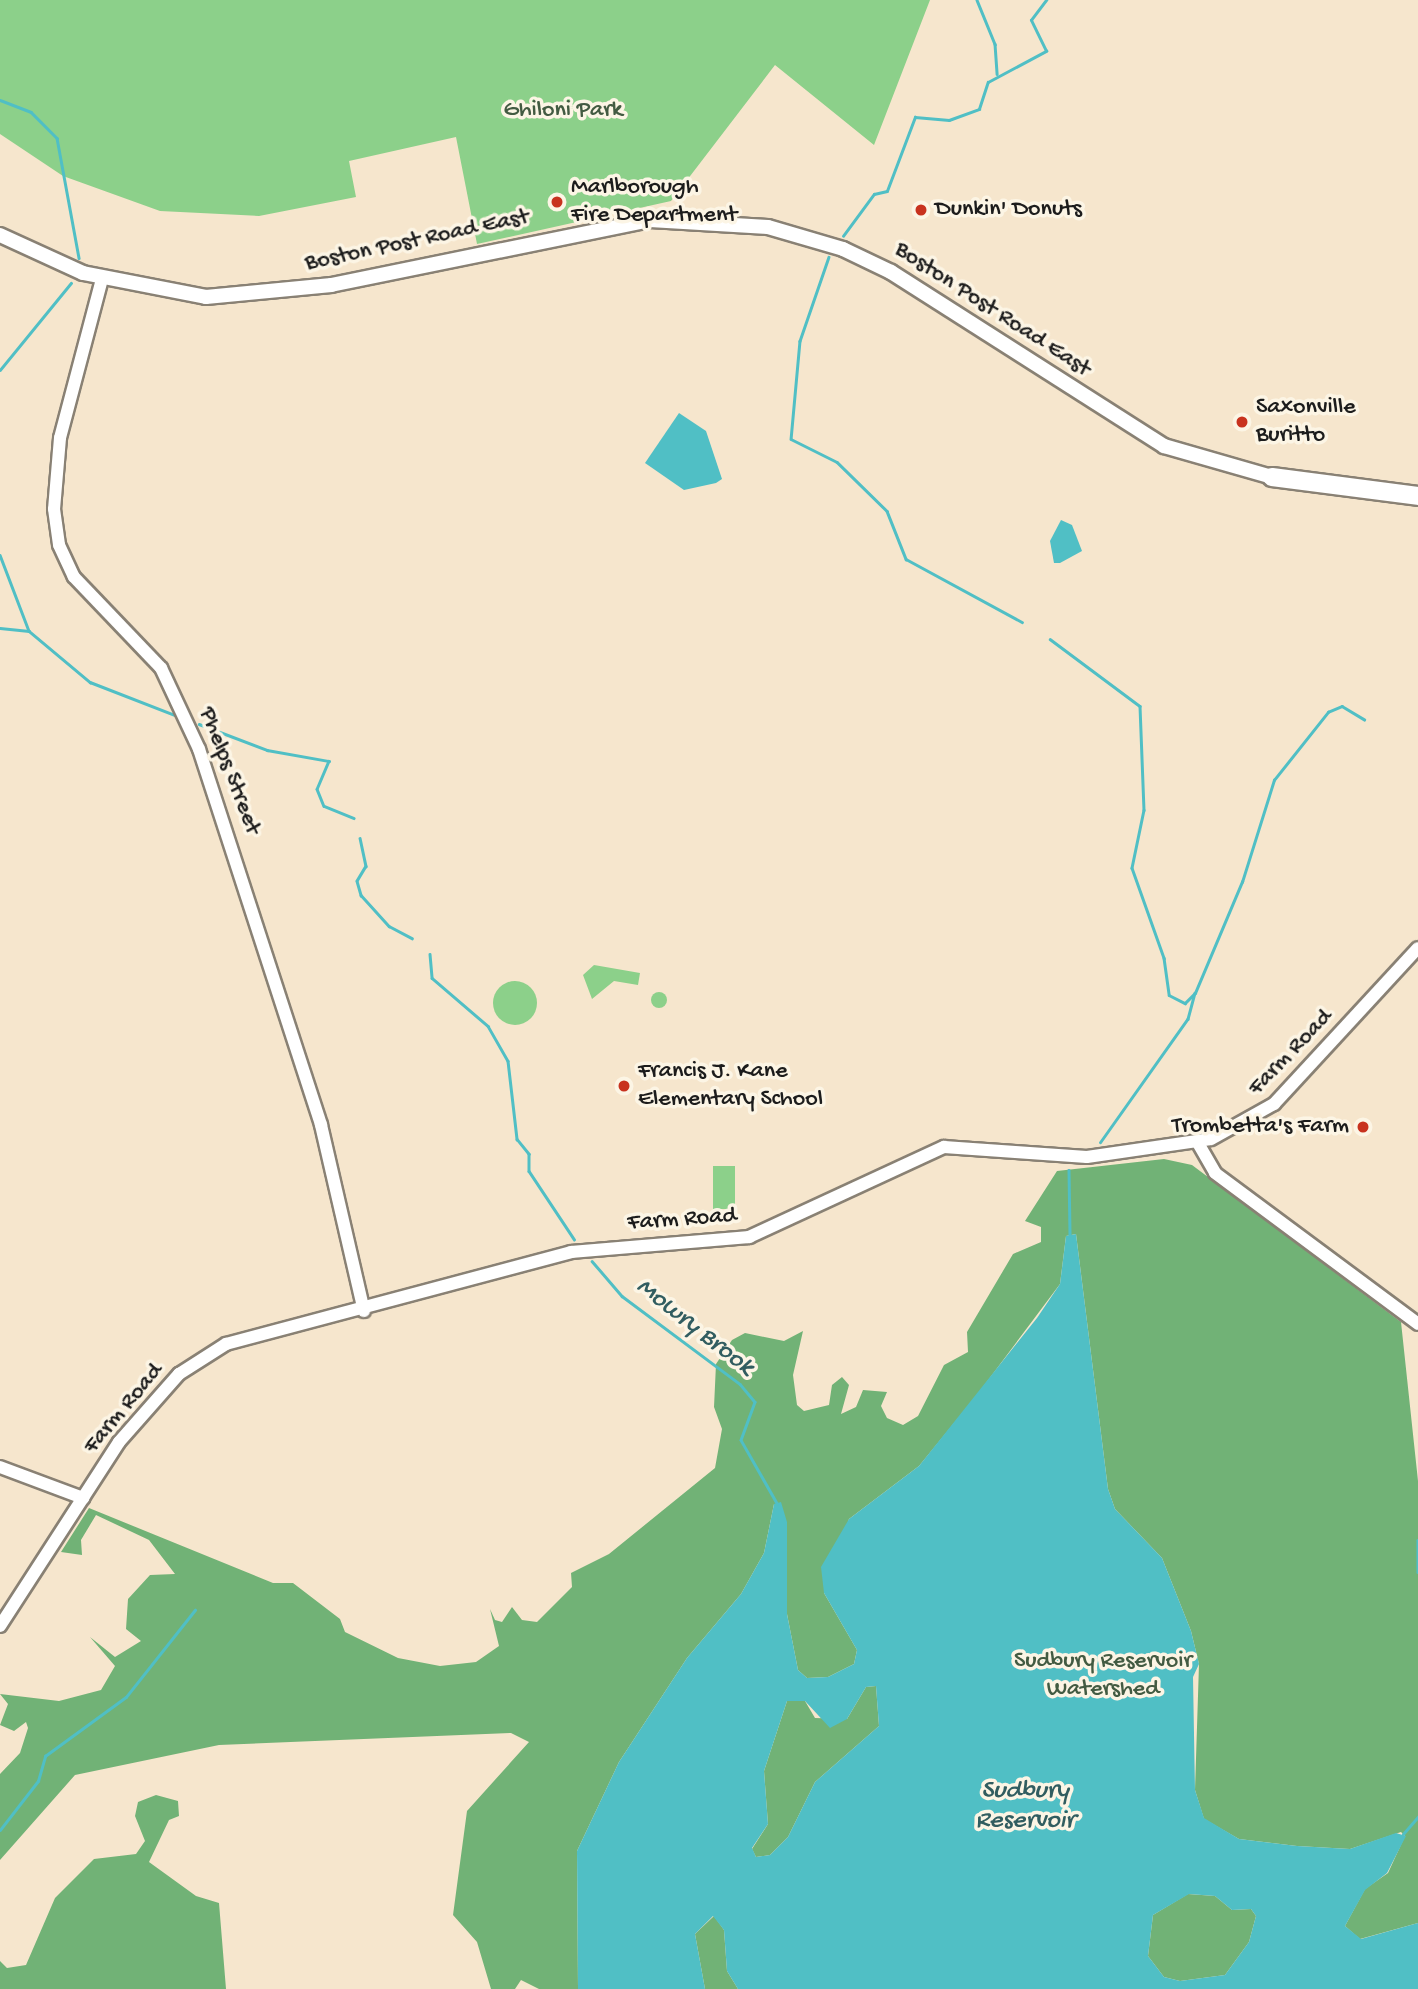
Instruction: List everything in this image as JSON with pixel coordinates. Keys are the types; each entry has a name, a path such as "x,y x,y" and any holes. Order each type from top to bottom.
{"highway":[{"name":"Boston Post Road East","path":"1272,477 1418,496"}],"main road":[{"name":"Boston Post Road East","path":"0,235 102,279 186,296 260,295 630,222 756,225 826,243 891,272 1164,446 1272,477"}],"street":[{"name":"Phelps Street","path":"102,279 60,438 54,509 59,545 80,584 161,668 200,748 321,1125 364,1311"},
{"name":"Farm Road","path":"0,1626 119,1442 193,1363 241,1339 364,1311 589,1249 750,1237 944,1147 1087,1157 1198,1143 1274,1104 1418,948"},
{"path":"1198,1143 1215,1173 1418,1324"},
{"path":"0,1467 83,1498"}],"green space":[{"name":"Ghiloni Park","path":"0,0 930,0 874,145 775,65 671,201 477,244 456,137 349,161 356,197 259,216 160,211 63,176 0,134"},
{"path":"594,965 640,973 638,985 614,981 592,999 583,975"},
{"path":"515,981 524,982 531,987 536,994 536,1012 531,1019 524,1024 515,1025 506,1024 499,1019 494,1012 493,1003 494,994 499,987 506,982"},
{"path":"659,992 667,1000 659,1008 651,1000"},
{"path":"1164,1159 1192,1165 1401,1322 1418,1481 1418,1923 1360,1939 1345,1926 1365,1889 1388,1873 1405,1836 1401,1832 1350,1849 1297,1846 1239,1839 1204,1819 1195,1790 1199,1664 1191,1631 1162,1558 1115,1509 1108,1489 1076,1234 1066,1236 1060,1284 977,1395 919,1466 849,1519 824,1593 857,1650 854,1664 828,1677 807,1678 798,1670 787,1614 787,1545 774,1504 764,1553 741,1594 687,1658 619,1762 577,1851 578,1989 539,1989 521,1980 515,1989 491,1989 477,1942 453,1915 467,1811 529,1742 511,1733 219,1745 75,1775 0,1860 0,1774 20,1753 28,1728 26,1722 14,1731 0,1725 8,1704 0,1694 59,1701 101,1690 115,1666 90,1637 115,1657 141,1641 126,1629 128,1599 150,1575 175,1574 149,1540 96,1515 81,1540 82,1555 61,1552 89,1508 273,1583 293,1583 340,1619 345,1632 398,1658 440,1666 476,1662 499,1646 490,1609 495,1620 502,1622 512,1607 522,1620 537,1622 572,1587 571,1573 609,1554 715,1468 722,1429 714,1407 716,1364 732,1340 745,1333 784,1341 803,1331 793,1375 797,1405 804,1411 829,1405 832,1385 842,1377 849,1385 841,1414 856,1407 863,1390 887,1392 881,1406 887,1418 903,1425 918,1416 944,1365 968,1352 967,1332 1013,1254 1041,1242 1041,1227 1025,1221 1057,1171"},
{"path":"713,1166 735,1166 735,1209 713,1209"},
{"path":"876,1686 879,1726 815,1782 788,1837 770,1855 756,1857 752,1849 768,1824 764,1771 787,1701 805,1701 815,1718 847,1719 866,1687"},
{"path":"156,1795 178,1801 179,1816 169,1820 149,1862 196,1896 219,1903 226,1989 0,1989 0,1961 7,1968 26,1965 55,1898 94,1859 136,1854 145,1841 135,1816 138,1802"},
{"path":"1188,1894 1215,1896 1232,1910 1251,1909 1256,1916 1249,1942 1225,1975 1180,1981 1164,1977 1148,1956 1153,1915"},
{"path":"714,1916 724,1930 727,1971 738,1989 705,1989 695,1934"}],"water":[{"path":"679,413 706,431 722,479 716,483 684,490 645,463"},
{"path":"1061,520 1072,525 1082,551 1060,563 1054,563 1050,541"},
{"name":"Sudbury Reservoir","path":"1076,1234 1108,1489 1115,1509 1162,1558 1191,1631 1199,1664 1193,1677 1195,1790 1204,1818 1239,1839 1297,1846 1350,1849 1396,1833 1406,1836 1387,1873 1365,1890 1345,1926 1361,1939 1418,1923 1418,1989 738,1989 727,1971 724,1930 713,1916 695,1934 705,1989 578,1989 577,1851 619,1762 687,1658 741,1594 764,1553 774,1504 781,1502 787,1522 787,1614 798,1670 807,1678 828,1677 854,1664 857,1650 824,1593 821,1567 849,1519 919,1466 1037,1318 1060,1284 1066,1236","holes":["876,1686 879,1726 815,1782 788,1837 770,1855 756,1857 752,1848 768,1824 764,1771 787,1701 805,1701 830,1728 847,1719 866,1687","1189,1894 1215,1896 1232,1910 1251,1909 1256,1916 1249,1942 1225,1975 1180,1981 1164,1977 1148,1956 1153,1915"]}],"waterway":[{"path":"977,0 995,44 997,74"},
{"path":"843,236 874,194 887,191 915,117 949,120 979,109 988,82 1046,51 1031,20 1046,0"},
{"path":"0,100 31,112 57,138 79,258"},
{"path":"829,257 800,341 791,439 837,462 887,511 906,559 1022,622"},
{"path":"0,370 71,283"},
{"path":"0,555 29,631"},
{"name":"Mowry Brook","path":"0,628 29,631 90,682 177,716"},
{"path":"1050,639 1140,706 1144,810 1132,868 1164,958 1169,995 1185,1003 1195,993 1188,1019 1101,1142"},
{"path":"1195,993 1242,882 1274,780 1328,712 1342,706 1364,719"},
{"name":"Mowry Brook","path":"199,724 267,750 329,761 317,789 324,806 354,818"},
{"name":"Mowry Brook","path":"360,838 366,866 357,881 361,895 389,926 412,938"},
{"name":"Mowry Brook","path":"430,954 432,978 488,1026 508,1061 517,1139 529,1154 529,1171 574,1239"},
{"path":"1069,1170 1070,1236"},
{"name":"Mowry Brook","path":"592,1261 622,1296 740,1384 755,1402 741,1440 777,1503"},
{"path":"1418,1540 1418,1572"},
{"path":"0,1830 38,1781 45,1756 126,1697 195,1610"},
{"path":"1403,1834 1418,1817"}],"place":[{"name":"Marlborough Fire Department","path":"557,202"},
{"name":"Dunkin' Donuts","path":"921,210"},
{"name":"Saxonville Buritto","path":"1242,422"},
{"name":"Francis J. Kane Elementary School","path":"624,1086"},
{"name":"Trombetta's Farm","path":"1363,1127"}],"park label":[{"name":"Sudbury Reservoir Watershed","path":"1103,1676"}]}
